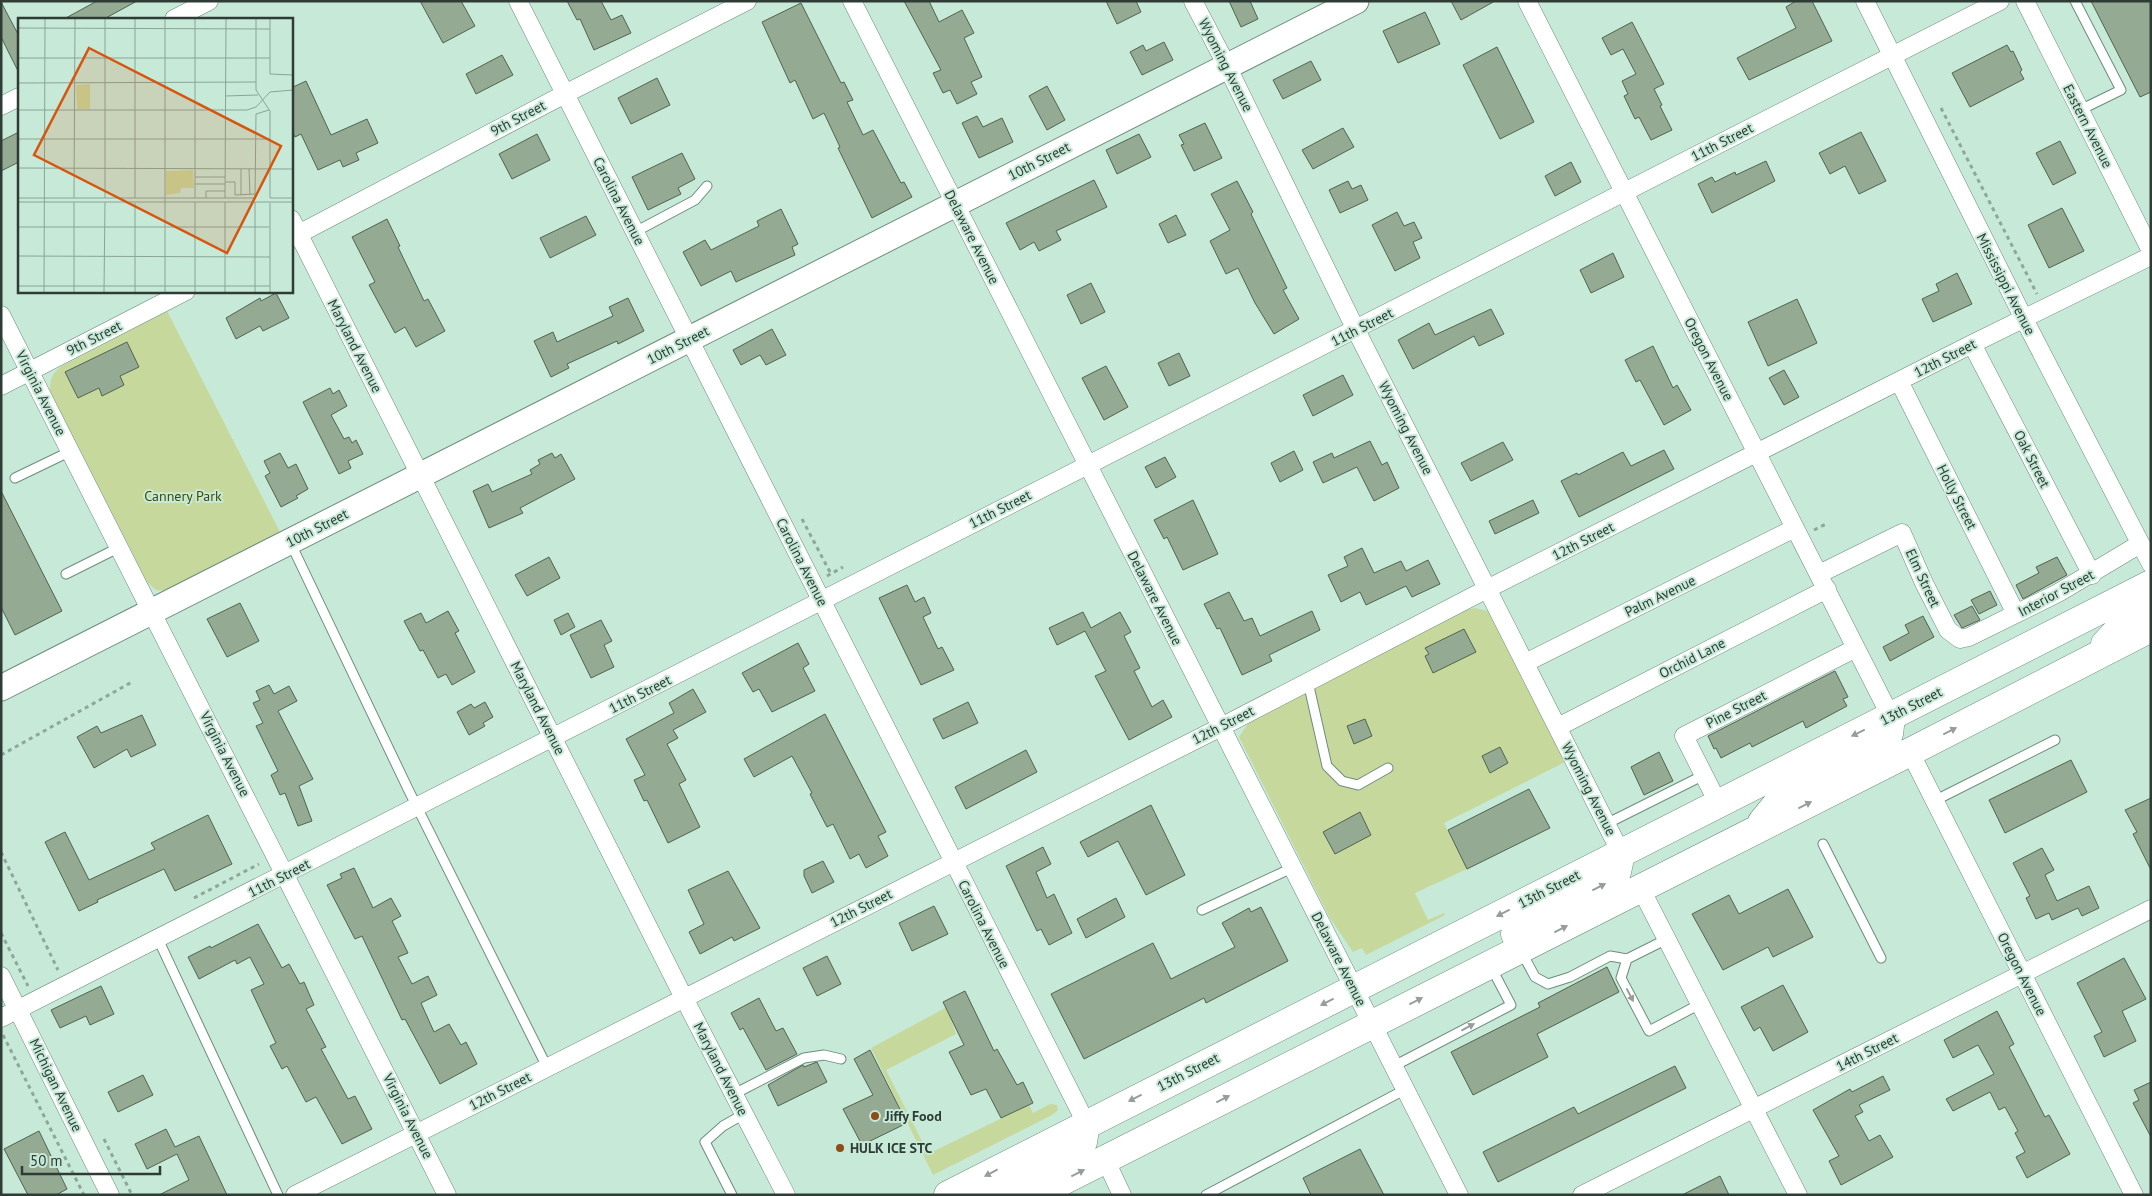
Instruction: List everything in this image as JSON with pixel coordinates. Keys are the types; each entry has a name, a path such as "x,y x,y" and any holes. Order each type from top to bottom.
{"highway":[{"name":"13th Street","path":"955,1193 1086,1123 2151,584"},
{"path":"1910,752 1912,734 1921,720 1932,712 2072,642 2109,605"},
{"path":"2094,657 2130,617 2151,606"},
{"path":"1035,1195 1372,1023 1641,889 2151,628"},
{"path":"1754,831 1788,790 1877,746 1889,734 1891,717"},
{"path":"1641,889 1650,858 1706,828 1718,803"},
{"path":"1490,964 1520,928 1608,883 1617,872 1621,853"},
{"path":"1104,1159 1118,1127 1198,1086 1212,1060"},
{"path":"991,1195 1076,1152 1083,1142 1086,1123"}],"street":[{"path":"182,13 209,1"},
{"name":"Carolina Avenue","path":"518,1 1086,1123"},
{"name":"9th Street","path":"294,231 747,1"},
{"name":"Delaware Avenue","path":"852,1 1459,1195"},
{"name":"Wyoming Avenue","path":"1193,1 1227,66 1356,330 1621,853"},
{"name":"10th Street","path":"1,688 1356,1"},
{"name":"Oregon Avenue","path":"1527,1 1891,717"},
{"name":"Mississippi Avenue","path":"1865,1 2024,320 2151,564"},
{"name":"11th Street","path":"1,1018 554,739 821,600 1356,330 1624,191 2000,1"},
{"name":"Eastern Avenue","path":"2025,1 2151,251"},
{"path":"1,106 18,98"},
{"name":"Maryland Avenue","path":"294,231 734,1094 781,1193"},
{"name":"12th Street","path":"295,1195 1220,727 1487,589 1898,381 2151,256"},
{"name":"9th Street","path":"1,386 184,292"},
{"name":"Virginia Avenue","path":"1,315 286,874 447,1195"},
{"name":"Oak Street","path":"1972,344 2092,575"},
{"name":"Holly Street","path":"1898,381 2016,614"},
{"name":"Palm Avenue","path":"1525,663 1796,528"},
{"name":"Elm Street","path":"1823,582 1902,533 1924,583 1948,630 1960,639 1969,637"},
{"name":"Interior Street","path":"1969,637 2092,575 2140,544"},
{"name":"Orchid Lane","path":"1558,727 1823,582"},
{"name":"Pine Street","path":"1718,803 1684,736 1856,648"},
{"name":"Oregon Avenue","path":"1910,752 2134,1195"},
{"path":"1641,889 1798,1195"},
{"name":"14th Street","path":"1582,1195 2151,909"},
{"name":"Michigan Avenue","path":"1,976 110,1195"},
{"path":"1104,1159 1122,1195"}],"lane":[{"path":"2075,1 2121,90 2080,110"},
{"path":"635,232 696,200 707,186"},
{"path":"15,478 71,451"},
{"path":"290,541 408,789 547,1067"},
{"path":"66,574 120,547"},
{"path":"1308,682 1327,766 1342,781 1358,784 1388,768"},
{"path":"1934,801 2055,740"},
{"path":"1606,824 1704,775"},
{"path":"1823,844 1881,958"},
{"path":"1202,910 1292,868"},
{"path":"158,939 278,1195"},
{"path":"1520,949 1535,977 1548,984 1570,977 1610,956 1627,959 1667,939"},
{"path":"1627,959 1621,978 1649,1032 1700,1004"},
{"path":"1394,1066 1511,1005 1490,964"},
{"path":"734,1094 804,1058 824,1055 841,1059"},
{"path":"1206,1195 1406,1090"},
{"path":"732,1195 705,1142 723,1126 744,1114"}],"path":[{"path":"1938,103 2040,300"},
{"path":"798,512 831,574"},
{"path":"1,754 132,682"},
{"path":"1,852 67,986"},
{"path":"1,1031 84,1195"}],"green space":[{"name":"Cannery Park","path":"167,311 281,534 168,591 156,590 147,582 50,391 52,377 62,366"},
{"path":"1475,608 1488,611 1565,762 1444,823 1467,869 1415,893 1428,920 1444,913 1445,915 1366,955 1362,948 1353,952 1330,918 1239,737 1249,722 1466,610"},
{"path":"947,1007 956,1034 886,1070 927,1151 930,1153 1029,1105 1033,1113 1050,1104 1057,1105 1058,1110 1052,1115 933,1175 871,1048"}],"building":[{"path":"97,1 137,1 106,18 66,18"},
{"path":"420,1 461,1 475,26 443,43"},
{"path":"567,1 601,1 611,20 622,15 631,33 594,50 580,19 577,20"},
{"path":"904,1 929,1 939,22 962,10 974,33 964,38 982,77 971,82 977,94 957,104 950,90 943,93 933,73 941,70"},
{"path":"1106,1 1136,1 1141,12 1117,24"},
{"path":"1229,1 1250,1 1258,19 1241,27"},
{"path":"1451,1 1495,1 1461,20"},
{"path":"1796,1 1812,1 1832,41 1749,80 1737,58 1796,28 1786,7"},
{"path":"2091,1 2151,1 2151,92 2140,97"},
{"path":"1,2 18,34 18,71 1,37"},
{"path":"801,3 841,83 844,82 853,100 847,102 863,135 873,130 901,183 904,182 912,197 872,218 838,148 840,147 824,113 813,119 795,80 790,83 762,22"},
{"path":"1425,12 1440,44 1398,63 1383,31"},
{"path":"1632,22 1664,84 1654,89 1672,130 1651,140 1639,117 1635,119 1624,96 1628,94 1622,81 1636,74 1623,49 1611,55 1602,38"},
{"path":"1164,42 1173,60 1142,75 1130,52 1143,45 1146,51"},
{"path":"2007,45 2011,52 2013,51 2024,79 1970,107 1952,73"},
{"path":"1497,47 1534,122 1500,139 1463,65"},
{"path":"502,55 513,75 476,94 466,74"},
{"path":"1311,61 1321,80 1283,99 1273,80"},
{"path":"657,78 670,105 631,124 618,98"},
{"path":"306,81 331,135 367,119 378,143 356,153 359,160 343,167 340,160 318,170 301,134 295,137 292,130 292,88"},
{"path":"1047,86 1065,120 1047,130 1029,96"},
{"path":"977,116 983,127 1002,118 1013,142 979,158 962,123"},
{"path":"1205,123 1222,158 1194,171 1181,145 1184,144 1179,135"},
{"path":"1343,128 1354,147 1313,169 1302,150"},
{"path":"18,132 18,162 1,171 1,141"},
{"path":"1861,132 1886,181 1859,194 1845,166 1830,174 1819,153"},
{"path":"537,134 550,160 512,179 499,154"},
{"path":"1139,134 1151,157 1117,174 1106,150"},
{"path":"2060,141 2076,173 2053,185 2036,153"},
{"path":"682,153 695,179 678,188 681,194 648,210 632,177"},
{"path":"1766,161 1775,181 1712,213 1698,184 1712,177 1715,182 1735,172 1736,175"},
{"path":"1571,162 1581,182 1555,196 1545,176"},
{"path":"1094,180 1107,207 1056,231 1061,240 1039,251 1034,242 1020,250 1006,223"},
{"path":"1237,181 1287,288 1283,290 1299,319 1274,334 1255,303 1238,268 1226,274 1210,241 1230,230 1211,194"},
{"path":"1348,181 1352,189 1361,185 1368,200 1340,213 1329,190"},
{"path":"2062,208 2084,251 2049,268 2028,225"},
{"path":"781,209 798,244 792,247 795,255 736,282 731,271 701,286 683,252 705,240 711,250 759,226 757,221"},
{"path":"1397,212 1404,226 1414,222 1422,238 1413,242 1420,258 1395,271 1372,225"},
{"path":"1176,215 1186,235 1168,243 1159,224"},
{"path":"586,216 596,235 550,258 540,238"},
{"path":"387,219 424,301 428,299 445,331 416,347 405,327 395,333 369,285 375,282 352,237"},
{"path":"1613,253 1624,277 1591,293 1580,270"},
{"path":"1957,273 1972,304 1933,322 1922,299 1939,291 1936,284"},
{"path":"1091,283 1105,312 1081,324 1067,295"},
{"path":"276,293 289,318 263,331 260,326 236,339 226,318 260,298 261,301"},
{"path":"628,298 644,331 618,344 617,341 567,364 569,368 551,377 534,341 553,332 557,342 613,316 609,307"},
{"path":"1797,299 1817,343 1768,366 1748,322"},
{"path":"1491,309 1504,334 1479,346 1474,336 1413,369 1398,340 1429,323 1435,335"},
{"path":"772,329 786,355 766,365 760,355 741,365 733,350"},
{"path":"127,342 139,367 120,376 124,385 102,396 99,388 78,398 65,372"},
{"path":"1653,346 1673,388 1677,385 1691,410 1664,425 1640,380 1636,382 1625,360"},
{"path":"1179,353 1190,376 1169,386 1158,363"},
{"path":"1106,366 1128,407 1104,420 1082,378"},
{"path":"1784,370 1799,397 1784,405 1769,378"},
{"path":"1343,375 1353,395 1313,416 1303,395"},
{"path":"330,388 333,394 339,390 347,406 331,415 344,439 349,437 352,443 356,440 363,454 348,461 351,468 339,474 303,402"},
{"path":"1370,441 1382,465 1387,462 1399,488 1374,501 1357,467 1323,483 1313,462 1332,453 1334,458"},
{"path":"1503,442 1513,460 1471,481 1461,463"},
{"path":"1664,450 1674,469 1579,517 1561,481 1577,473 1578,475 1623,452 1631,466"},
{"path":"1294,451 1303,470 1280,482 1271,463"},
{"path":"280,453 288,468 296,464 308,489 296,496 298,498 281,507 265,476 270,473 264,461"},
{"path":"552,453 555,458 561,454 575,479 520,508 523,513 489,528 473,491 488,484 492,492 532,474 530,470 540,464 538,460"},
{"path":"1165,457 1176,477 1156,488 1145,467"},
{"path":"1,491 62,611 15,635 1,607"},
{"path":"1193,500 1218,554 1183,570 1167,537 1164,539 1154,520"},
{"path":"1533,500 1539,513 1495,534 1489,521"},
{"path":"1362,548 1374,573 1401,561 1406,571 1428,560 1440,584 1412,597 1406,586 1366,605 1360,592 1341,602 1328,575 1348,566 1344,557"},
{"path":"549,557 560,578 527,596 515,575"},
{"path":"2057,557 2067,575 2023,599 2016,585 2039,573 2036,567"},
{"path":"907,585 915,602 924,597 931,613 923,617 938,649 942,647 954,670 921,685 879,598"},
{"path":"1990,591 1997,605 1979,614 1971,600"},
{"path":"1229,592 1244,621 1252,618 1260,636 1312,611 1320,630 1269,655 1272,661 1242,675 1220,628 1217,629 1204,604"},
{"path":"240,603 259,641 227,657 207,619"},
{"path":"1972,606 1980,620 1962,628 1954,615"},
{"path":"448,611 459,631 455,633 475,672 452,685 446,674 438,678 423,650 420,651 404,621 421,613 426,623"},
{"path":"1083,612 1091,628 1120,612 1131,632 1124,636 1140,668 1134,671 1152,707 1163,700 1172,717 1129,740 1095,676 1106,671 1085,631 1057,645 1049,628"},
{"path":"568,613 575,627 561,635 554,620"},
{"path":"1923,616 1934,637 1890,661 1883,647 1909,633 1905,625"},
{"path":"601,620 612,641 604,645 614,667 591,678 570,635"},
{"path":"1464,629 1476,652 1433,673 1425,656 1429,654 1425,648"},
{"path":"798,643 809,664 803,668 815,691 772,712 759,689 753,692 742,673"},
{"path":"1835,671 1848,697 1843,699 1847,706 1806,728 1803,721 1752,747 1750,743 1721,758 1716,748 1714,749 1708,736"},
{"path":"269,685 274,694 289,686 297,701 278,711 313,779 299,786 312,821 298,826 285,793 280,795 271,775 278,771 256,726 263,723 253,703 260,700 256,691"},
{"path":"693,689 706,712 673,730 678,738 667,744 686,780 679,784 700,827 668,843 647,800 644,801 634,780 645,775 626,739 674,713 669,703"},
{"path":"485,702 493,717 483,723 485,726 469,735 457,712 471,704 474,708"},
{"path":"968,702 978,723 943,739 933,719"},
{"path":"825,714 886,832 878,836 888,856 866,868 859,854 850,859 833,824 827,827 810,794 812,793 792,756 754,777 744,759"},
{"path":"142,715 156,745 131,757 127,749 94,768 77,737 97,726 101,733"},
{"path":"1365,719 1372,736 1354,744 1347,726"},
{"path":"1500,747 1508,763 1490,773 1482,756"},
{"path":"1026,750 1037,772 966,809 955,787"},
{"path":"1659,752 1673,781 1644,795 1631,767"},
{"path":"2071,760 2087,792 2005,833 1989,800"},
{"path":"1529,789 1550,828 1467,869 1448,830"},
{"path":"2151,798 2151,870 2133,834 2137,832 2125,810"},
{"path":"1151,805 1185,875 1146,895 1118,841 1088,857 1080,842"},
{"path":"1360,812 1371,835 1335,854 1323,832"},
{"path":"208,815 232,864 175,891 164,869 97,900 98,902 79,911 45,842 65,832 89,880 155,849 151,843"},
{"path":"1043,847 1051,864 1036,872 1047,898 1054,894 1072,933 1049,945 1041,929 1037,931 1006,866"},
{"path":"2042,848 2054,870 2045,875 2057,901 2089,886 2099,908 2082,916 2078,908 2052,920 2049,913 2036,919 2026,898 2030,896 2013,863"},
{"path":"823,861 834,882 812,893 804,876 804,870"},
{"path":"354,868 373,908 391,898 401,916 392,921 408,953 398,957 412,984 428,976 437,995 421,1003 434,1032 449,1024 461,1045 466,1042 477,1064 440,1084 405,1019 402,1020 362,936 355,939 327,885 342,878 340,874"},
{"path":"728,871 760,928 734,941 732,937 700,954 689,932 704,924 688,890"},
{"path":"1788,889 1813,937 1773,957 1768,947 1723,970 1692,914 1729,895 1739,914"},
{"path":"1116,898 1125,917 1086,938 1077,919"},
{"path":"934,906 948,934 912,951 899,923"},
{"path":"1261,907 1288,961 1206,1003 1204,998 1084,1059 1051,994 1153,943 1171,979 1235,947 1222,923 1249,908 1251,912"},
{"path":"258,924 282,968 289,964 300,984 304,982 314,1005 306,1009 326,1047 321,1049 348,1099 355,1096 372,1129 342,1144 316,1097 306,1102 287,1066 282,1069 270,1046 276,1043 251,990 264,984 250,957 237,964 235,960 199,979 188,957 210,946 211,948"},
{"path":"827,956 841,984 817,996 803,968"},
{"path":"2124,958 2146,999 2122,1011 2136,1041 2104,1057 2094,1036 2102,1032 2077,983"},
{"path":"1607,967 1619,992 1537,1034 1548,1057 1473,1095 1451,1052 1540,1007 1538,1003"},
{"path":"1783,985 1808,1032 1773,1051 1760,1027 1754,1031 1741,1007"},
{"path":"101,986 114,1014 90,1025 86,1016 60,1028 51,1010"},
{"path":"965,991 994,1051 997,1049 1017,1085 1023,1082 1033,1103 1001,1118 986,1089 971,1095 949,1052 964,1045 943,1002"},
{"path":"759,998 776,1031 783,1028 797,1054 766,1070 743,1028 740,1030 731,1013"},
{"path":"1997,1011 2014,1044 2009,1047 2045,1117 2049,1115 2070,1154 2027,1178 2016,1157 2025,1152 2015,1133 2018,1131 2005,1107 1999,1110 1990,1092 1953,1111 1946,1099 1994,1074 1978,1045 1953,1058 1944,1040"},
{"name":"Jiffy Food","path":"870,1050 907,1123 862,1145 843,1109 873,1095 854,1059"},
{"path":"817,1062 827,1082 778,1106 768,1085 803,1065 804,1067"},
{"path":"1675,1066 1686,1088 1498,1182 1483,1152 1574,1107 1578,1114"},
{"path":"143,1075 153,1095 118,1112 108,1092"},
{"path":"1883,1076 1890,1090 1859,1105 1863,1112 1855,1116 1869,1141 1880,1135 1893,1157 1841,1185 1829,1161 1839,1156 1813,1110 1850,1089 1852,1092"},
{"path":"2151,1082 2151,1137 2133,1103 2139,1100 2134,1090"},
{"path":"166,1129 175,1147 199,1136 227,1195 159,1195 189,1180 177,1154 147,1169 135,1144"},
{"path":"39,1131 67,1189 56,1195 28,1195 4,1149"},
{"path":"1360,1149 1384,1195 1311,1195 1303,1178"},
{"path":"1720,1176 1729,1195 1682,1195"}],"place":[{"name":"Jiffy Food","path":"875,1116"},
{"name":"HULK ICE STC","path":"840,1148"}]}
